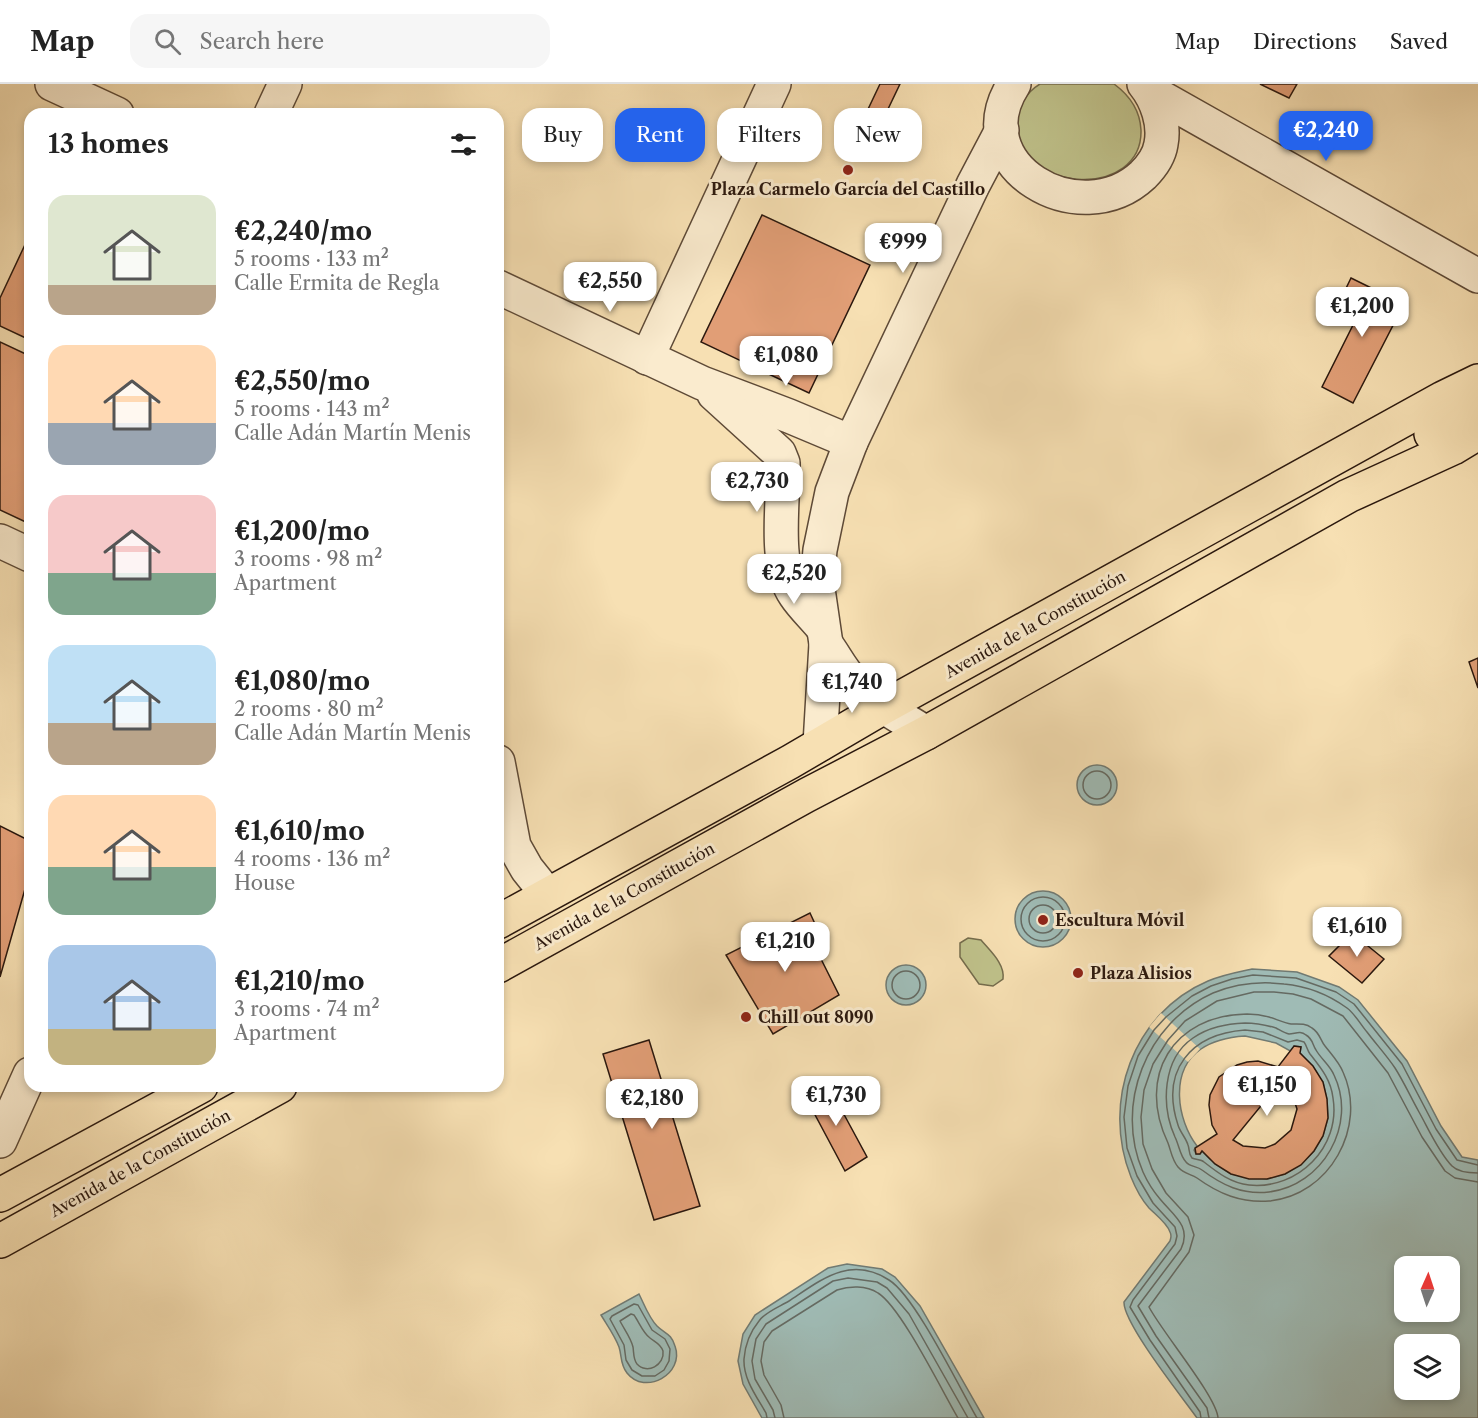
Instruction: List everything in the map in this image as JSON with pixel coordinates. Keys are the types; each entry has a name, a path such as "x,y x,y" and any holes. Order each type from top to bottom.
{"main road":[{"name":"Avenida de la Constitución","path":"504,919 1433,403 1478,381"},
{"path":"1348,496 1409,446 1478,407"},
{"name":"Avenida de la Constitución","path":"504,963 807,795 926,733 1348,496 1453,448 1478,433"},
{"path":"0,1195 190,1092"},
{"name":"Avenida de la Constitución","path":"0,1241 269,1092"}],"street":[{"path":"52,84 104,108"},
{"path":"274,108 285,84"},
{"path":"647,358 774,84"},
{"path":"1014,84 1005,103 1002,130 1006,152 1027,178 1047,190 1066,196 1086,198 1118,191 1134,183 1157,159 1163,134 1159,111 1147,88"},
{"path":"1147,88 1478,276"},
{"path":"820,744 824,635 817,582 819,556 832,492 851,442 973,185 1002,130"},
{"path":"504,291 702,383 851,442"},
{"path":"702,383 779,453 783,463 782,544 785,567 794,594 824,635 853,682 884,707 926,733"},
{"path":"0,541 24,552"},
{"path":"504,794 514,846 527,869 547,894"},
{"path":"0,1141 24,1086"}],"green space":[{"path":"1040,84 1114,84 1129,98 1136,110 1141,130 1136,152 1123,168 1104,177 1081,179 1059,176 1038,165 1023,149 1016,120 1022,102"},
{"path":"968,938 981,940 1000,963 1003,979 993,986 979,984 960,957 960,943"}],"water":[{"path":"1097,765 1105,766 1111,771 1116,777 1116,793 1111,799 1105,804 1097,805 1089,804 1083,799 1078,793 1077,785 1078,777 1083,771 1089,766"},
{"path":"1043,891 1054,893 1063,899 1069,908 1071,919 1069,930 1063,939 1054,945 1043,947 1032,945 1023,939 1017,930 1015,919 1017,908 1023,899 1032,893"},
{"path":"906,965 920,971 926,985 920,999 906,1005 892,999 886,985 892,971"},
{"path":"1252,969 1297,972 1339,987 1358,1000 1407,1061 1441,1126 1462,1157 1478,1160 1478,1418 1197,1418 1154,1360 1133,1326 1124,1302 1170,1241 1171,1236 1166,1225 1149,1208 1131,1177 1123,1148 1120,1119 1122,1090 1130,1063 1143,1037 1160,1015 1182,996 1208,981","holes":["1245,1036 1276,1043 1292,1052 1294,1046 1301,1047 1300,1053 1323,1082 1328,1118 1323,1136 1314,1151 1301,1164 1285,1174 1267,1179 1231,1174 1215,1164 1202,1151 1196,1154 1194,1150 1197,1146 1190,1135 1181,1110 1180,1083 1184,1070 1191,1058 1201,1049 1228,1038"]},
{"path":"847,1264 882,1269 895,1277 920,1306 984,1418 762,1418 743,1384 738,1361 743,1334 755,1315 828,1268"},
{"path":"639,1294 657,1326 670,1336 677,1356 669,1373 653,1382 635,1380 627,1373 617,1343 601,1315"}],"pier":[{"path":"1161,1013 1200,1049 1188,1062 1149,1027"}],"building":[{"path":"880,84 900,84 888,108 869,108"},
{"path":"1260,84 1297,84 1289,98"},
{"path":"762,215 870,265 809,393 701,342"},
{"path":"24,247 24,337 0,326 0,298"},
{"path":"1351,278 1404,304 1353,403 1322,387 1359,313 1339,303"},
{"path":"0,342 24,353 24,521 0,510"},
{"path":"1478,658 1478,688 1469,662"},
{"path":"0,826 24,838 24,893 0,977"},
{"path":"810,913 821,937 813,943 839,995 773,1034 726,955"},
{"path":"1352,933 1384,959 1362,983 1329,956"},
{"path":"649,1040 700,1206 654,1220 603,1054"},
{"path":"1294,1046 1301,1047 1300,1053 1313,1066 1323,1082 1327,1099 1328,1118 1323,1136 1314,1151 1301,1165 1285,1174 1267,1179 1249,1179 1231,1174 1215,1164 1202,1151 1196,1154 1195,1148 1217,1134 1212,1125 1209,1105 1210,1095 1219,1077 1237,1065 1247,1062 1258,1061 1278,1067","holes":["1283,1079 1290,1088 1297,1109 1291,1130 1275,1144 1265,1148 1243,1146 1233,1140"]},
{"path":"827,1083 867,1157 845,1171 805,1096"}],"place":[{"name":"Plaza Carmelo García del Castillo","path":"848,170"},
{"name":"Escultura Móvil","path":"1043,920"},
{"name":"Plaza Alisios","path":"1078,973"},
{"name":"Chill out 8090","path":"746,1017"}]}
